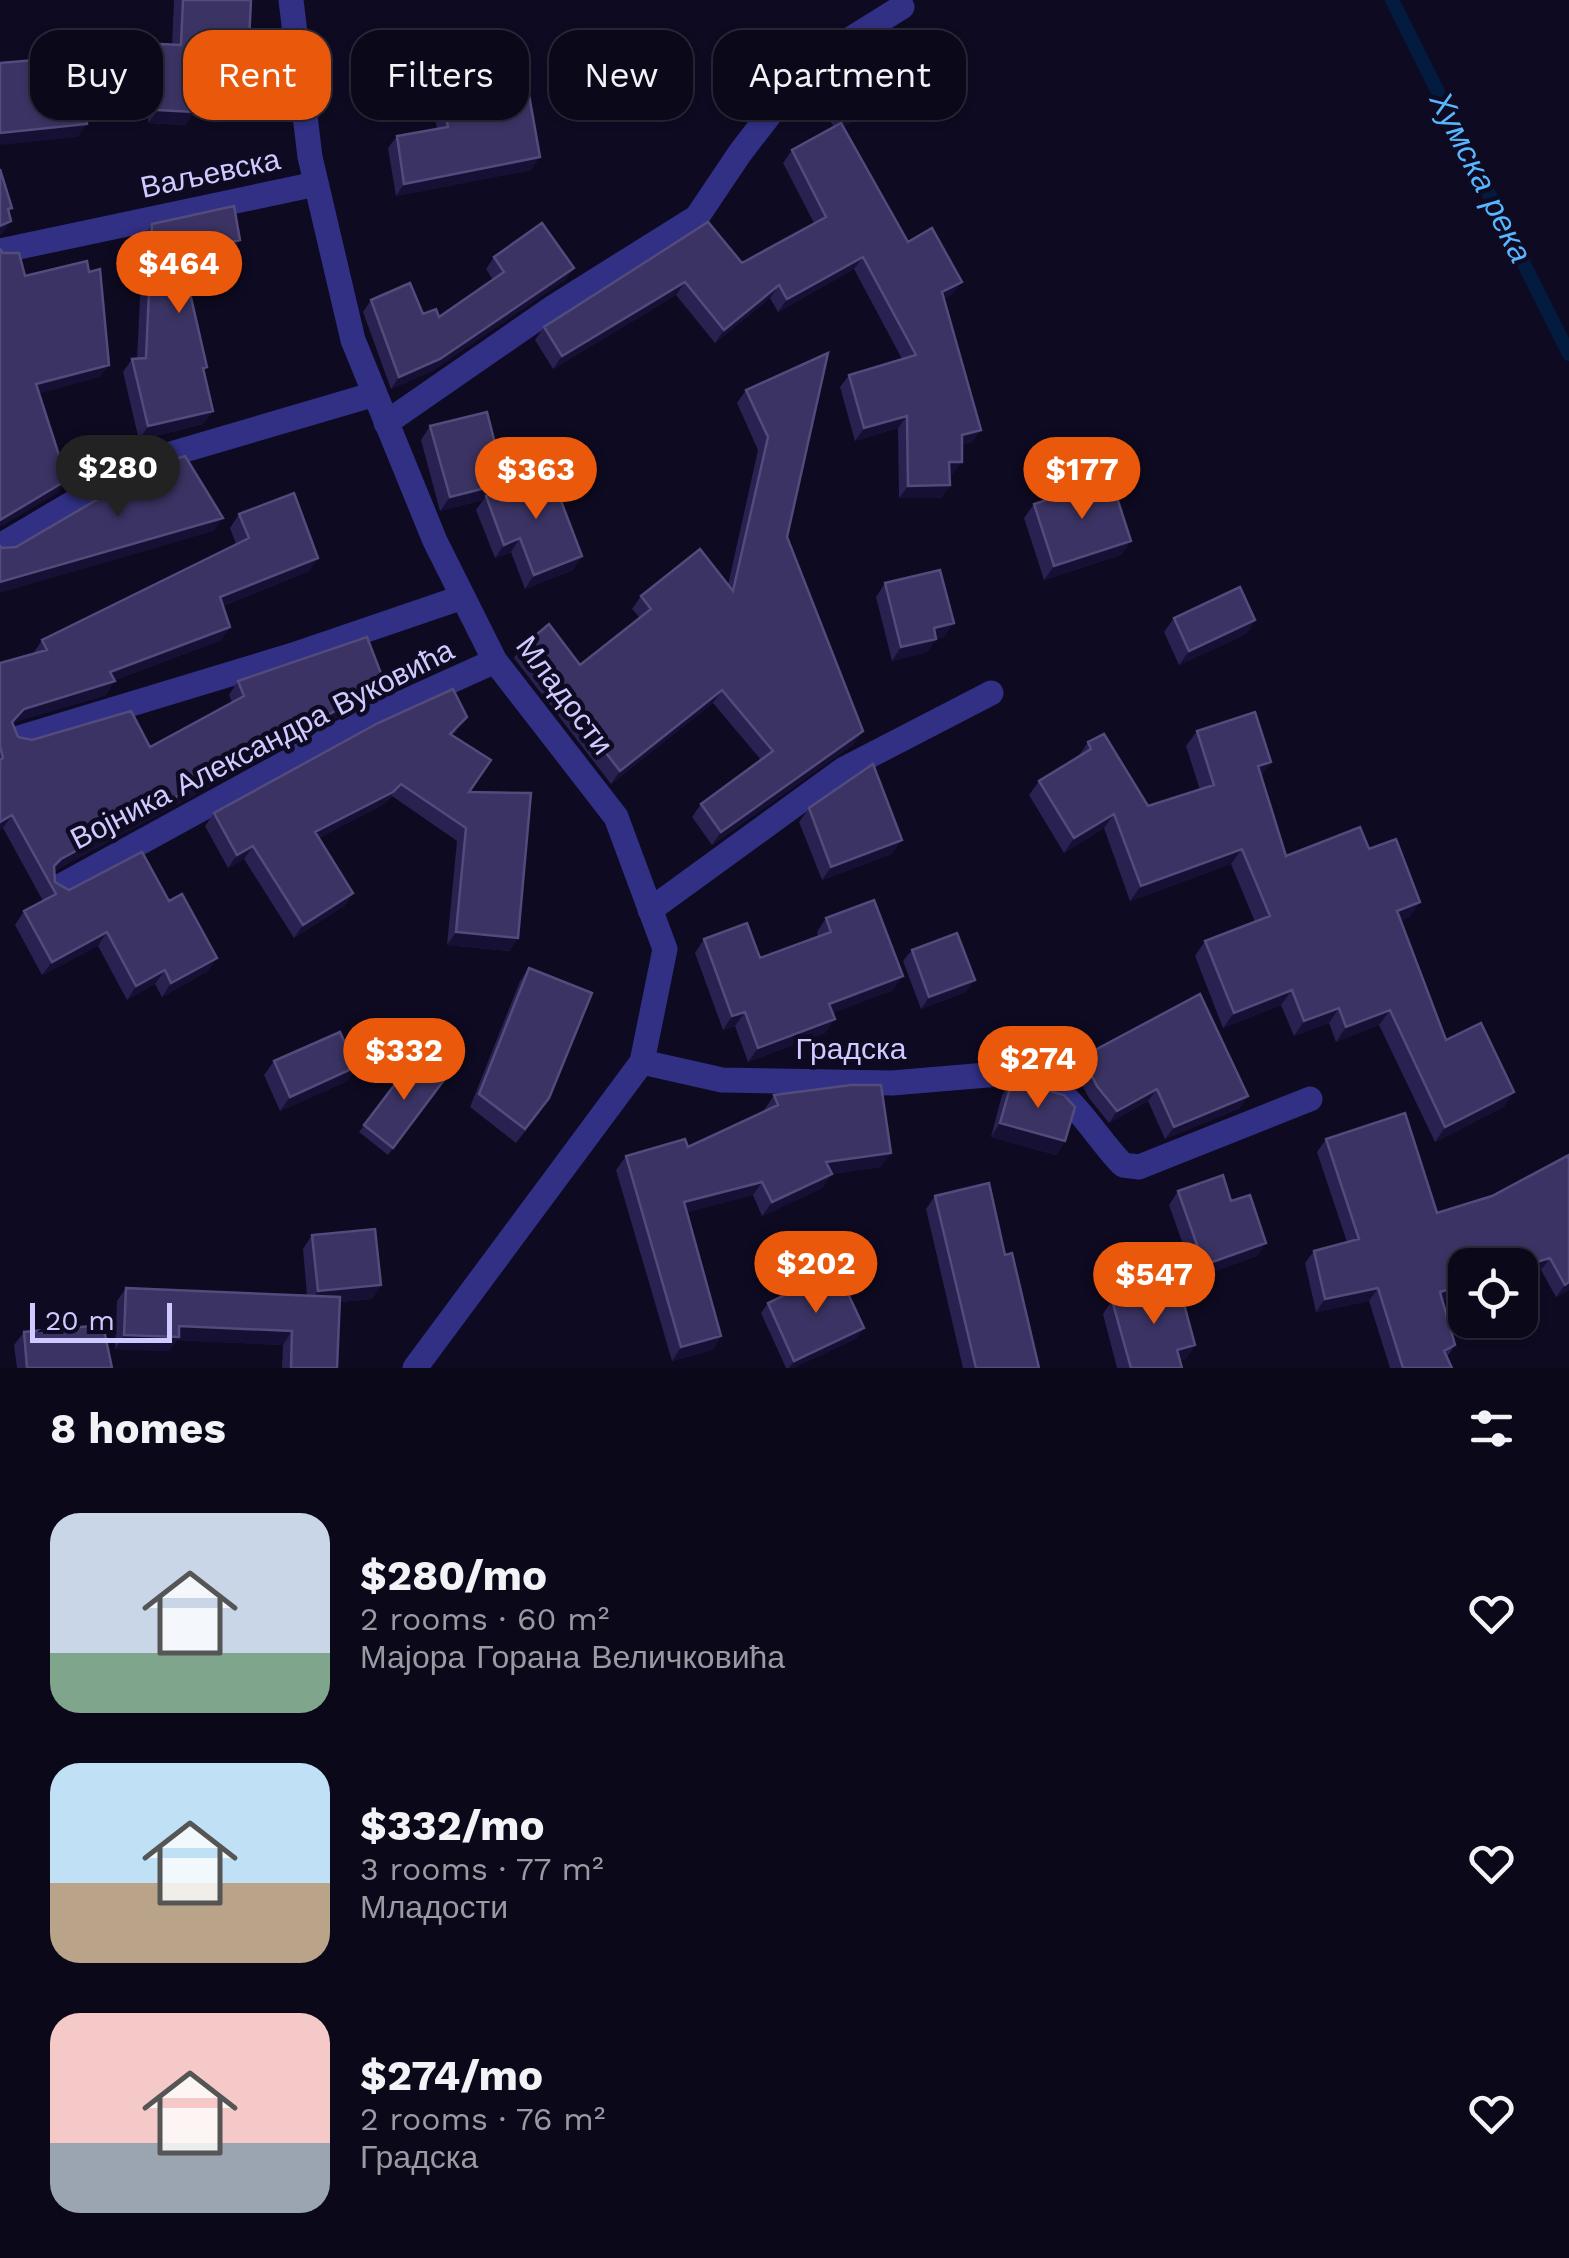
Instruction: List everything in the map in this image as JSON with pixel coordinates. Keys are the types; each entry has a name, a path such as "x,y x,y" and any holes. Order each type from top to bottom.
{"street":[{"name":"Младости","path":"290,0 316,184 353,340 435,540 495,660 616,817 665,949 642,1062 415,1368"},
{"path":"386,423 555,306 698,217 740,152 807,66 902,8"},
{"name":"Ваљевска","path":"0,251 316,184"},
{"path":"0,546 140,463 375,394"},
{"path":"19,738 463,597"},
{"name":"Војника Александра Вуковића","path":"59,887 362,721 495,660"},
{"path":"650,910 844,768 991,693"},
{"name":"Градска","path":"642,1062 722,1080 892,1083 1022,1072 1039,1075 1060,1092 1123,1165 1138,1167 1310,1099"}],"building":[{"path":"183,0 251,0 250,30 183,30 183,111 163,110 163,44 181,45"},
{"path":"30,60 30,120 87,120 87,124 0,133 0,63"},
{"path":"529,95 540,157 404,184 397,136 448,127 447,120 529,120"},
{"path":"841,123 908,242 932,228 962,282 942,292 981,430 962,435 962,462 949,462 950,485 908,486 907,416 864,428 849,375 916,355 863,257 787,299 779,285 724,330 685,282 562,356 544,327 708,222 742,263 826,217 792,150"},
{"path":"0,169 12,208 8,209 11,221 0,226"},
{"path":"234,206 240,240 223,244 225,260 184,267 213,411 148,426 132,359 146,358 152,224"},
{"path":"542,223 574,268 440,359 399,377 371,300 410,283 423,314 436,309 439,317 504,272 494,257"},
{"path":"0,249 3,253 19,253 25,276 87,261 89,272 100,269 109,365 36,384 67,480 0,520"},
{"path":"828,353 787,537 863,731 721,832 701,804 773,751 722,690 620,771 523,646 549,624 580,665 651,609 641,596 700,549 733,591 768,437 746,390"},
{"path":"487,412 505,483 450,497 430,426"},
{"path":"185,456 223,518 0,582 0,546 16,547 156,465"},
{"path":"550,472 582,556 534,575 520,538 504,545 486,496"},
{"path":"1111,479 1131,541 1054,566 1034,504"},
{"path":"294,493 318,558 220,597 230,627 110,672 115,681 24,709 12,722 18,737 32,740 131,711 150,747 244,696 238,681 367,637 385,684 54,866 55,882 69,890 142,852 169,901 182,894 217,958 171,983 165,970 136,986 107,932 52,962 24,911 56,894 12,815 0,822 0,663 47,650 42,640 249,538 239,514"},
{"path":"940,570 954,623 934,628 936,639 901,647 885,583"},
{"path":"1240,587 1255,620 1189,651 1174,618"},
{"path":"453,689 467,717 450,734 491,760 469,792 531,793 518,938 456,932 466,828 401,784 393,792 315,832 353,893 303,925 253,846 237,855 214,813 378,723"},
{"path":"1255,712 1271,762 1258,766 1286,856 1360,827 1369,849 1396,839 1420,902 1397,911 1446,1040 1481,1023 1514,1092 1445,1127 1390,1010 1346,1027 1339,1008 1304,1021 1292,990 1234,1013 1205,941 1270,916 1242,849 1141,886 1114,814 1074,838 1039,781 1091,749 1088,742 1104,734 1148,806 1214,785 1197,731"},
{"path":"873,764 902,840 831,867 809,808"},
{"path":"874,900 903,976 829,1004 835,1019 758,1048 745,1012 732,1016 704,939 747,923 760,958 831,932 826,918"},
{"path":"957,933 975,980 929,997 912,950"},
{"path":"529,968 592,993 549,1098 525,1129 479,1094"},
{"path":"1200,994 1248,1096 1174,1127 1157,1089 1117,1111 1097,1086 1082,1057"},
{"path":"340,1032 356,1067 290,1097 274,1061"},
{"path":"415,1058 444,1080 393,1148 364,1125"},
{"path":"1012,1081 1064,1095 1075,1107 1065,1141 1000,1123"},
{"path":"881,1085 891,1153 826,1162 832,1174 772,1202 762,1182 684,1202 721,1336 681,1347 626,1156 685,1139 688,1147 778,1105 774,1095"},
{"path":"1405,1113 1437,1213 1492,1196 1569,1155 1569,1282 1565,1285 1550,1258 1538,1262 1538,1248 1448,1248 1448,1289 1440,1292 1448,1320 1448,1338 1453,1338 1455,1345 1444,1351 1452,1368 1403,1368 1378,1288 1325,1299 1314,1251 1359,1239 1326,1139"},
{"path":"1223,1175 1231,1201 1250,1195 1266,1243 1204,1265 1178,1191"},
{"path":"989,1183 1005,1255 1012,1253 1039,1368 976,1368 935,1196"},
{"path":"375,1229 381,1285 318,1291 312,1235"},
{"path":"837,1270 864,1328 794,1361 768,1303"},
{"path":"1178,1282 1195,1345 1177,1350 1182,1368 1131,1368 1112,1300"},
{"path":"126,1288 340,1297 337,1368 291,1368 292,1331 179,1326 179,1337 124,1335"},
{"path":"103,1325 112,1368 27,1368 24,1332"}],"waterway":[{"name":"Хумска река","path":"1392,0 1569,354"}]}
